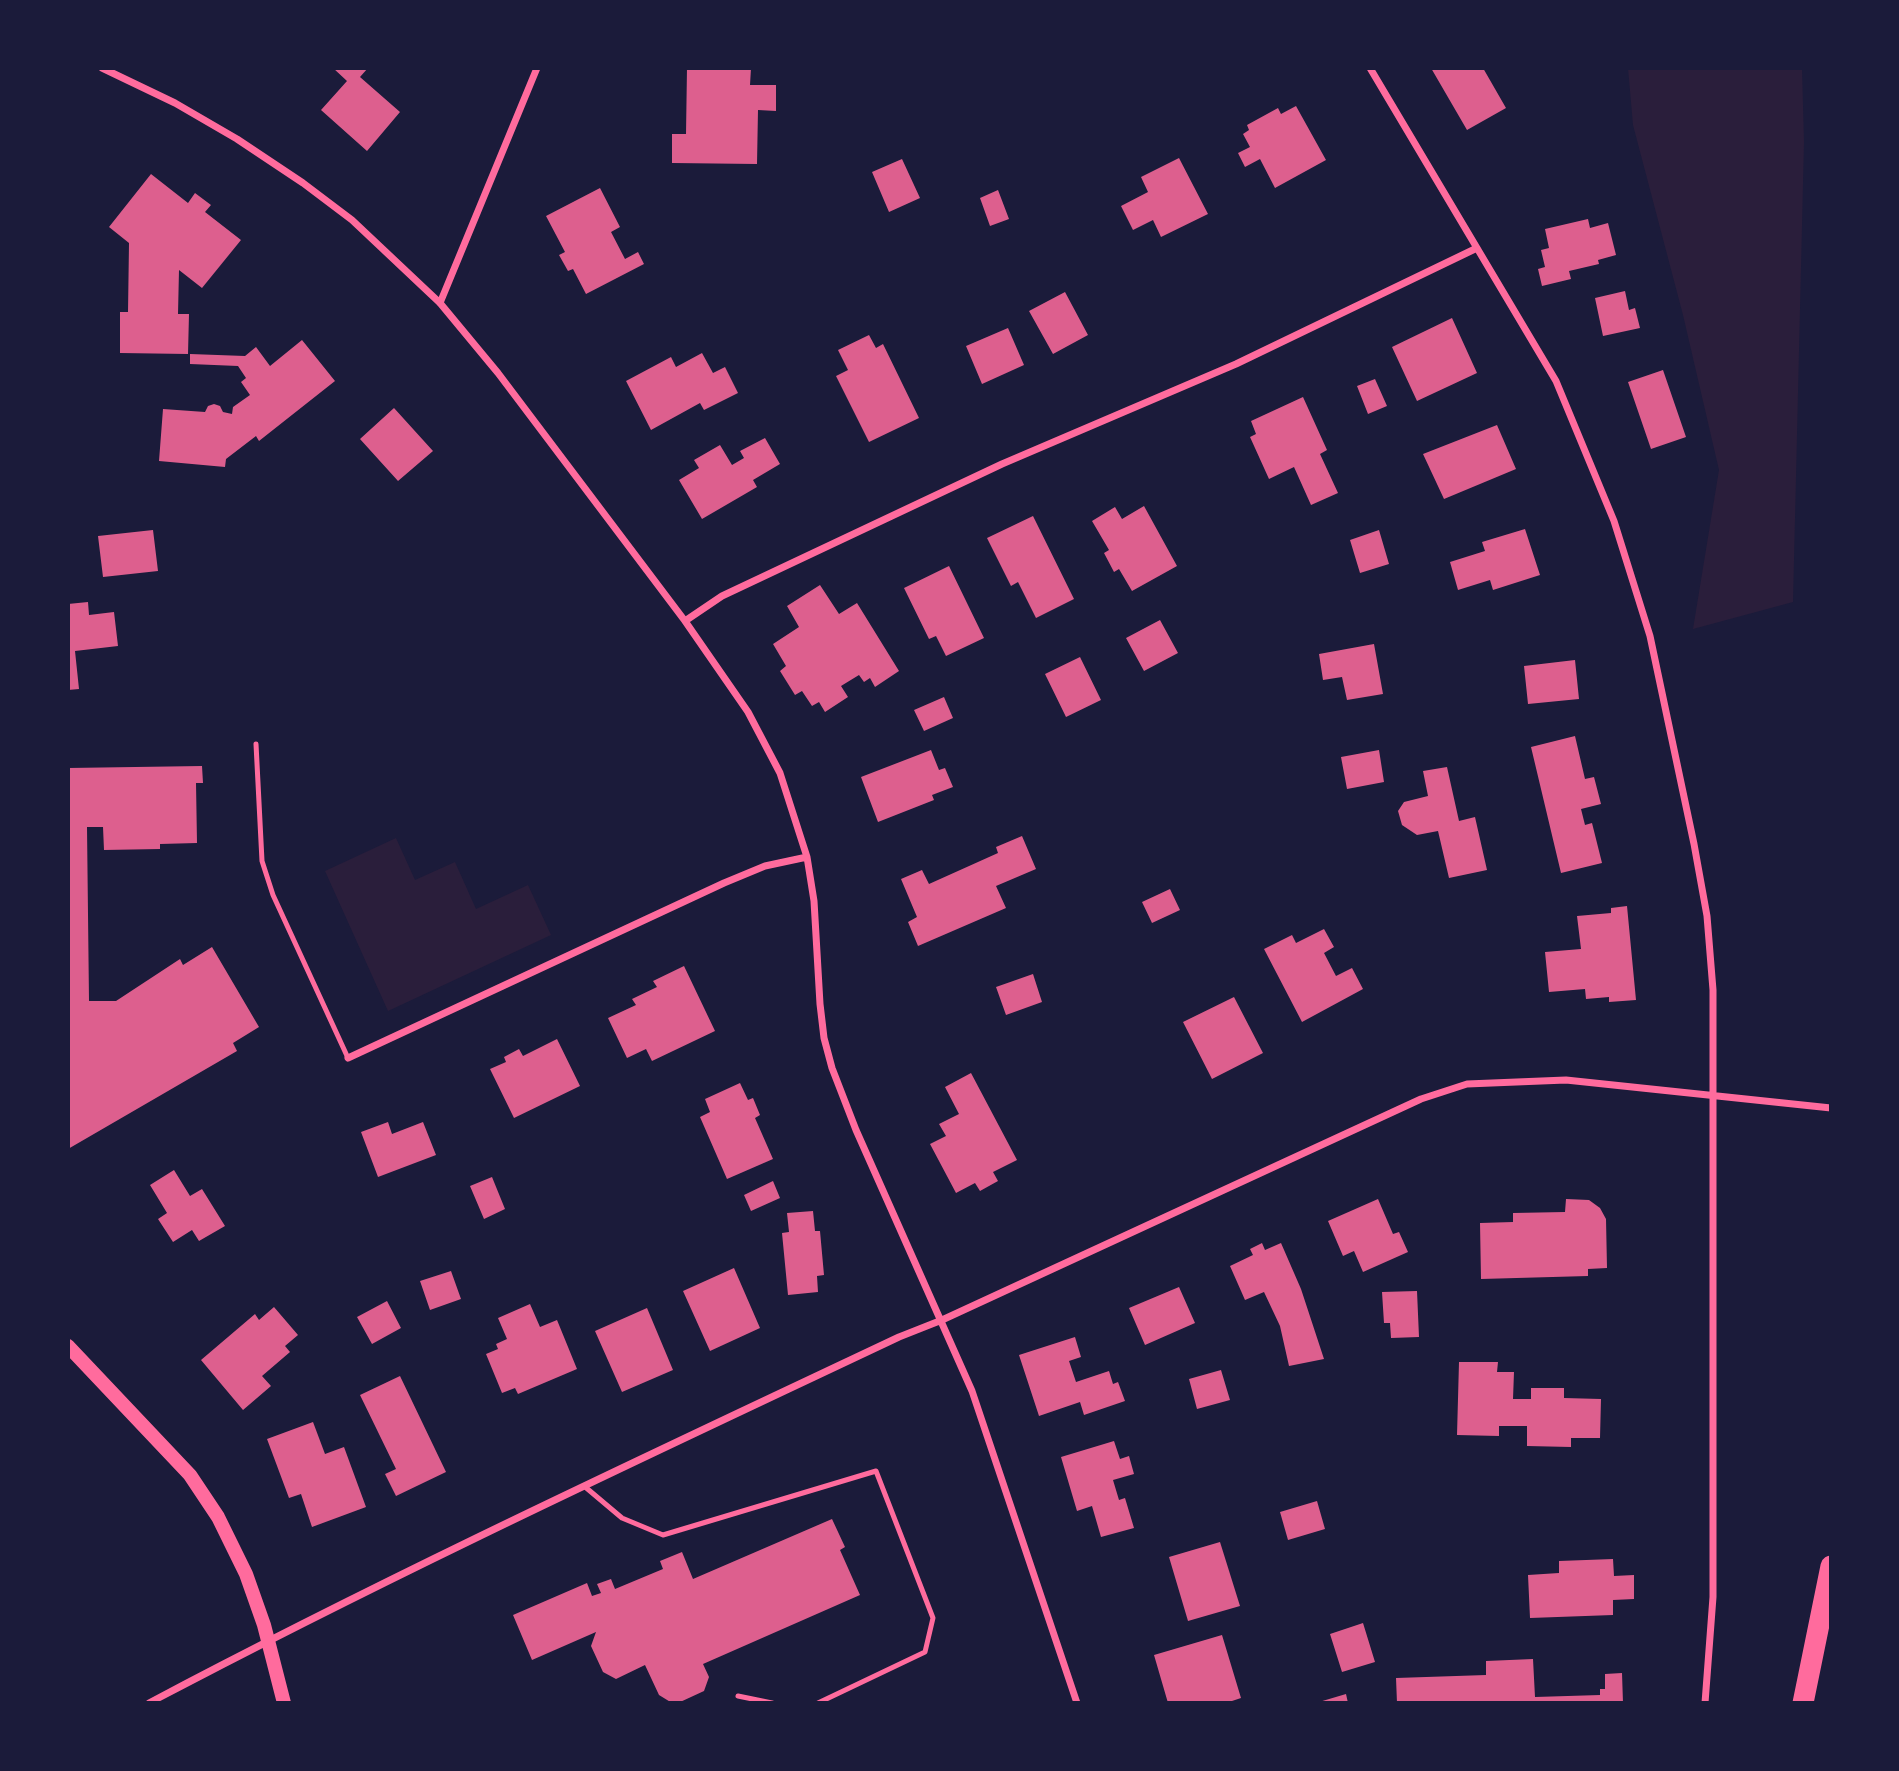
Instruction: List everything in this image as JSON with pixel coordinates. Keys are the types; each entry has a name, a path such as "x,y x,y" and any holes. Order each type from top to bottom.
{"highway":[{"path":"1803,1703 1831,1566"}],"main road":[{"path":"68,1346 174,1457 205,1496 246,1574 269,1639 284,1703"}],"street":[{"path":"102,68 175,103 237,139 303,183 352,220 440,303 498,373 685,621 729,682 767,745 791,803 807,857 814,901 824,1038 832,1068 856,1130 972,1391 1077,1703"},
{"path":"440,303 537,68"},
{"path":"1370,68 1556,381 1614,521 1650,636 1694,844 1707,916 1713,990 1713,1597 1706,1703"},
{"path":"685,621 722,596 978,475 1236,364 1477,248"},
{"path":"348,1058 724,883 765,866 807,857"},
{"path":"149,1703 269,1639 584,1486 898,1337 942,1320 1421,1099 1467,1084 1566,1080 1831,1108"}],"lane":[{"path":"256,744 262,861 274,895 348,1058"},
{"path":"584,1486 622,1518 663,1535 876,1471 933,1618 925,1652 818,1703"},
{"path":"738,1696 772,1703"}],"shaded area":[{"path":"1628,68 1802,68 1804,142 1793,602 1693,629 1719,470 1683,315 1633,125"},
{"path":"396,838 415,880 455,862 476,909 528,885 551,935 388,1011 325,871"}],"building":[{"path":"333,68 368,68 360,77 400,112 367,151 321,110 347,81"},
{"path":"687,68 751,68 750,85 776,85 776,111 758,110 757,164 672,163 672,134 686,134"},
{"path":"1431,68 1483,68 1506,108 1467,130"},
{"path":"1296,106 1326,160 1275,188 1260,159 1245,167 1238,153 1250,147 1243,134 1249,130 1247,125 1278,108 1281,114"},
{"path":"1179,158 1208,214 1161,237 1153,220 1133,230 1121,206 1148,192 1141,177"},
{"path":"902,159 920,198 889,212 872,172"},
{"path":"151,174 188,203 195,193 211,205 205,212 241,240 202,288 179,270 178,314 189,314 188,354 120,353 120,312 128,312 129,243 109,227"},
{"path":"600,188 620,227 611,232 625,259 638,252 644,264 586,294 573,269 568,271 559,255 565,252 546,216"},
{"path":"998,190 1009,219 990,226 980,198"},
{"path":"1588,219 1590,228 1608,223 1616,255 1598,260 1599,264 1569,271 1571,279 1542,286 1538,269 1545,267 1541,250 1549,248 1545,229"},
{"path":"1625,291 1629,310 1635,308 1640,328 1603,336 1595,298"},
{"path":"1065,292 1088,335 1053,354 1029,311"},
{"path":"1452,318 1477,373 1417,401 1392,347"},
{"path":"1008,328 1024,365 982,384 966,346"},
{"path":"869,335 876,348 883,344 919,418 869,442 836,376 848,370 838,350"},
{"path":"302,340 335,381 259,441 256,436 226,459 225,467 159,461 163,409 205,412 208,406 214,404 220,406 223,412 232,414 233,407 250,395 241,382 246,378 238,366 190,364 190,354 245,356 256,347 270,366"},
{"path":"702,353 713,373 725,367 738,393 704,410 700,403 651,430 626,381 671,357 676,367"},
{"path":"1663,370 1686,437 1651,449 1628,382"},
{"path":"1375,379 1387,406 1368,414 1357,386"},
{"path":"1303,397 1327,450 1320,454 1338,493 1311,505 1294,467 1269,479 1250,437 1256,434 1251,421"},
{"path":"394,408 433,451 398,481 360,439"},
{"path":"1497,425 1516,469 1444,499 1423,454"},
{"path":"765,438 780,464 753,480 757,487 702,519 679,480 699,468 694,460 720,445 732,465 744,458 740,451"},
{"path":"1144,506 1177,566 1132,591 1119,569 1114,572 1104,553 1109,550 1092,521 1115,507 1122,519"},
{"path":"1033,516 1074,599 1036,618 1018,582 1011,586 987,538"},
{"path":"1525,529 1540,575 1493,590 1490,580 1458,590 1450,562 1485,551 1482,542"},
{"path":"153,530 158,571 103,577 98,536"},
{"path":"1379,530 1389,564 1360,573 1350,540"},
{"path":"949,566 984,638 946,656 936,636 929,639 904,588"},
{"path":"820,585 839,614 857,603 899,671 875,687 870,678 864,682 859,675 841,686 848,697 825,712 819,702 812,706 802,691 795,695 780,671 786,666 773,644 799,627 787,606"},
{"path":"88,602 89,615 114,612 118,646 75,651 79,689 68,690 68,604"},
{"path":"1160,620 1178,653 1144,671 1126,638"},
{"path":"1374,644 1383,694 1347,700 1342,677 1323,680 1319,654"},
{"path":"1080,657 1101,700 1066,717 1045,674"},
{"path":"1575,660 1579,699 1528,704 1524,666"},
{"path":"944,697 953,718 924,731 914,710"},
{"path":"1575,736 1585,779 1594,777 1601,804 1581,809 1585,825 1592,823 1602,863 1561,873 1531,747"},
{"path":"931,750 939,770 945,768 953,787 932,795 934,800 878,822 861,777"},
{"path":"1379,750 1384,782 1347,789 1341,757"},
{"path":"202,766 203,783 196,783 197,843 160,844 160,849 104,850 103,827 87,827 89,1001 116,1001 180,959 183,965 212,947 259,1027 233,1043 237,1051 68,1149 68,768"},
{"path":"1447,767 1459,821 1475,817 1487,870 1449,878 1438,831 1417,835 1402,825 1398,811 1404,802 1428,796 1423,771"},
{"path":"1022,836 1036,869 996,886 1006,908 918,946 908,922 917,917 901,879 922,870 929,884 998,853 996,847"},
{"path":"1170,889 1180,910 1152,923 1142,902"},
{"path":"1627,906 1636,1000 1609,1002 1609,997 1586,999 1585,989 1549,992 1545,952 1581,949 1577,916 1611,913 1611,908"},
{"path":"1324,929 1334,947 1324,953 1336,976 1352,968 1363,989 1302,1022 1264,949 1292,935 1296,943"},
{"path":"684,966 715,1031 652,1061 646,1049 627,1058 608,1018 636,1005 632,999 657,987 653,981"},
{"path":"1033,974 1042,1002 1006,1015 996,987"},
{"path":"1234,997 1263,1053 1212,1079 1183,1022"},
{"path":"557,1039 580,1086 514,1118 490,1069 506,1062 504,1057 519,1049 523,1056"},
{"path":"971,1073 1017,1160 993,1172 998,1181 980,1191 975,1183 956,1193 930,1144 946,1136 939,1124 959,1114 945,1087"},
{"path":"740,1083 748,1100 753,1098 760,1115 755,1118 773,1159 727,1179 700,1117 710,1112 705,1099"},
{"path":"388,1122 392,1134 423,1122 436,1155 378,1177 361,1132"},
{"path":"174,1170 190,1196 202,1189 225,1226 199,1241 192,1230 173,1242 158,1219 167,1213 150,1185"},
{"path":"492,1177 505,1209 484,1219 470,1186"},
{"path":"773,1181 780,1198 751,1211 744,1195"},
{"path":"1378,1199 1393,1234 1399,1232 1408,1252 1363,1272 1354,1251 1343,1256 1328,1221"},
{"path":"1566,1199 1589,1200 1600,1208 1606,1219 1607,1268 1588,1269 1588,1276 1481,1279 1480,1223 1513,1222 1513,1213 1565,1212"},
{"path":"813,1211 815,1231 820,1231 824,1275 817,1276 818,1292 788,1295 782,1233 789,1232 787,1213"},
{"path":"1262,1243 1265,1250 1281,1243 1301,1289 1324,1359 1289,1366 1280,1326 1264,1292 1245,1300 1230,1266 1253,1255 1250,1249"},
{"path":"734,1268 760,1328 710,1351 683,1291"},
{"path":"451,1271 461,1299 430,1310 420,1281"},
{"path":"1179,1287 1195,1323 1145,1345 1129,1308"},
{"path":"1417,1291 1419,1337 1391,1338 1390,1323 1384,1323 1382,1292"},
{"path":"387,1301 401,1328 372,1344 357,1317"},
{"path":"530,1304 540,1327 557,1320 577,1369 518,1394 515,1388 502,1393 486,1354 498,1349 496,1344 507,1339 498,1318"},
{"path":"274,1307 298,1335 285,1346 290,1352 262,1376 271,1386 243,1410 201,1360 255,1314 259,1320"},
{"path":"647,1308 673,1370 622,1392 595,1331"},
{"path":"1075,1337 1081,1357 1069,1361 1076,1382 1109,1371 1113,1384 1118,1382 1125,1401 1084,1415 1080,1402 1039,1416 1019,1355"},
{"path":"1459,1362 1498,1362 1497,1372 1514,1372 1513,1399 1531,1399 1531,1388 1564,1388 1564,1398 1601,1399 1600,1438 1571,1438 1571,1447 1527,1446 1527,1426 1499,1426 1499,1436 1457,1435"},
{"path":"1221,1370 1230,1400 1197,1409 1189,1379"},
{"path":"400,1376 446,1472 396,1496 385,1474 396,1469 360,1395"},
{"path":"313,1422 325,1454 344,1447 366,1507 312,1527 301,1494 289,1498 267,1439"},
{"path":"1114,1441 1120,1459 1129,1456 1134,1474 1113,1480 1119,1500 1125,1498 1134,1528 1101,1537 1092,1506 1077,1511 1061,1457"},
{"path":"1317,1501 1325,1529 1288,1540 1280,1512"},
{"path":"832,1519 845,1547 840,1550 860,1595 703,1664 709,1677 704,1691 678,1703 672,1703 659,1695 645,1665 616,1679 603,1672 591,1646 596,1632 532,1660 513,1615 587,1583 592,1596 601,1593 597,1584 611,1579 615,1589 663,1569 660,1561 682,1552 693,1579"},
{"path":"1220,1542 1240,1606 1188,1621 1169,1557"},
{"path":"1613,1559 1614,1576 1634,1575 1634,1599 1613,1600 1613,1615 1530,1618 1528,1575 1559,1573 1559,1561"},
{"path":"1363,1623 1375,1662 1342,1672 1330,1634"},
{"path":"1222,1635 1241,1698 1226,1703 1168,1703 1154,1655"},
{"path":"1533,1659 1535,1697 1600,1695 1600,1689 1605,1689 1605,1674 1622,1673 1623,1703 1397,1703 1396,1678 1486,1675 1486,1661"},
{"path":"1346,1694 1348,1703 1319,1703 1319,1702"}]}
